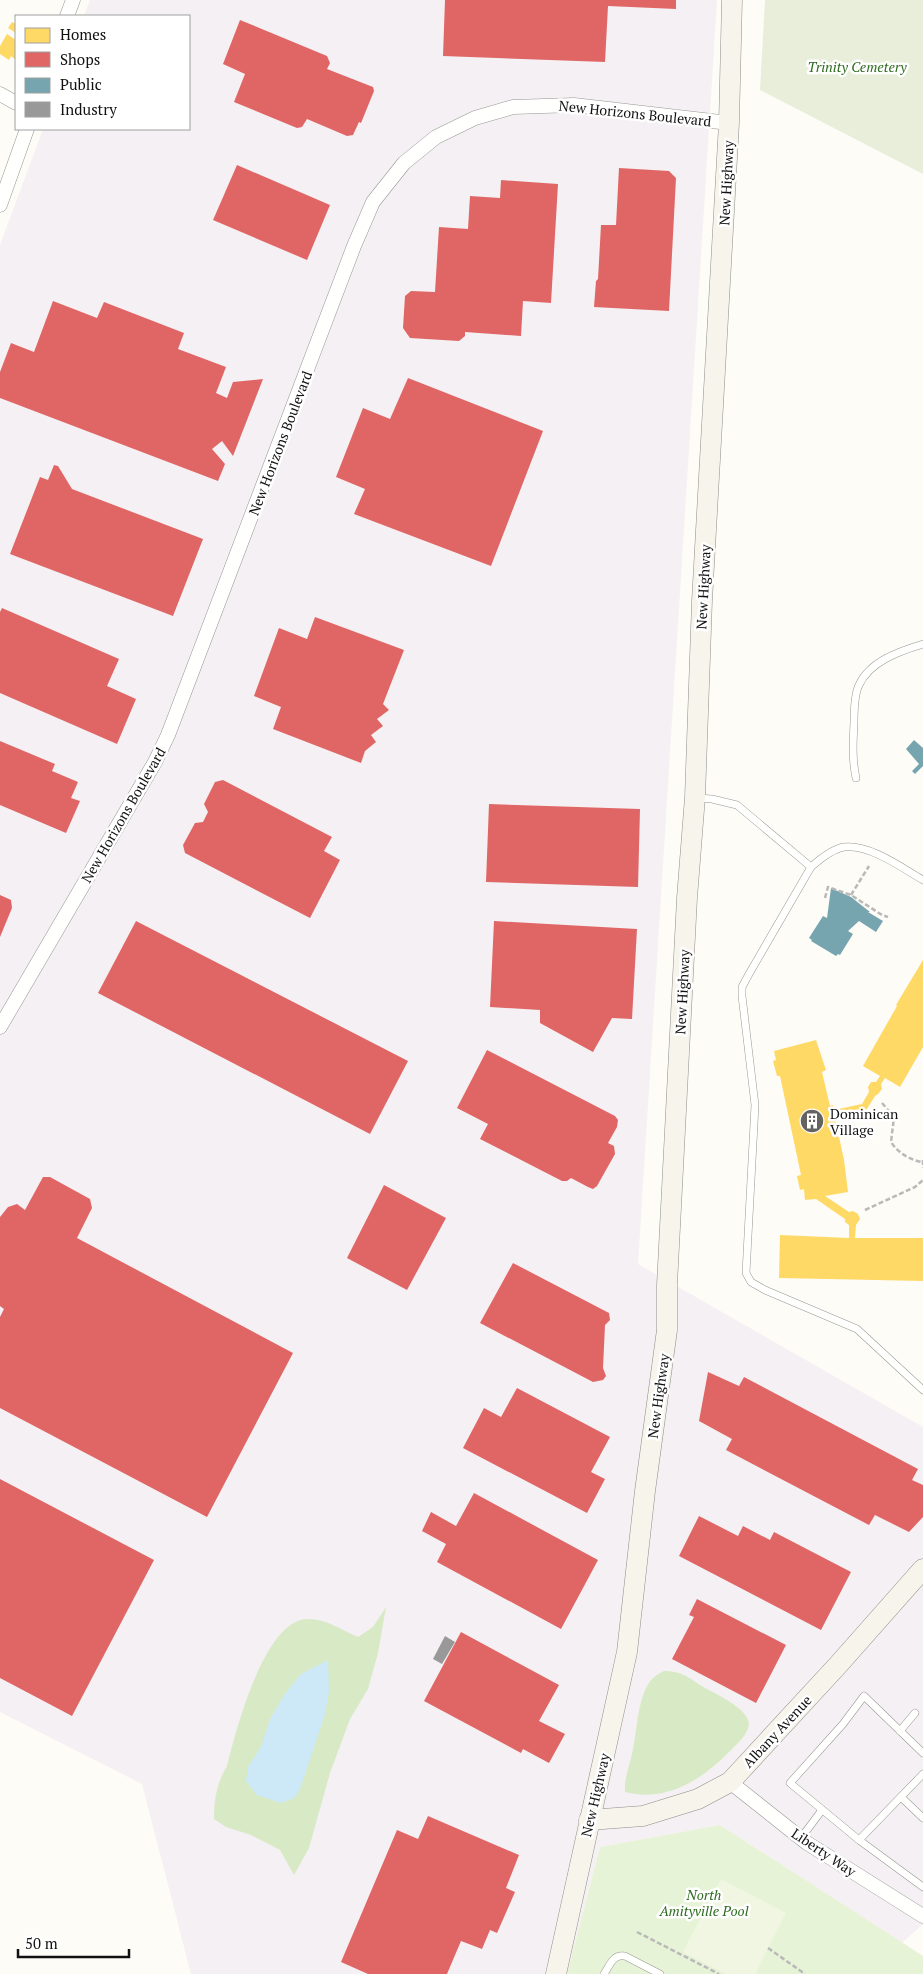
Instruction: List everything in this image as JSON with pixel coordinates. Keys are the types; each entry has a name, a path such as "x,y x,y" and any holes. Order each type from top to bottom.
{"main road":[{"name":"New Highway","path":"556,1974 627,1652 645,1491 667,1330 667,1285 687,898 695,797 702,601 729,123 732,0"},
{"name":"Albany Avenue","path":"589,1820 643,1816 698,1799 730,1782 923,1569"}],"street":[{"path":"67,15 73,0"},
{"path":"0,94 15,102"},
{"name":"New Horizons Boulevard","path":"0,1027 155,762 168,735 354,246 373,202 404,163 436,137 475,118 513,107 574,105 729,123"},
{"path":"0,205 27,130"},
{"name":"Liberty Way","path":"730,1782 801,1838 923,1916"}],"lane":[{"path":"856,778 852,760 854,714 858,686 867,673 892,654 923,644"},
{"path":"695,797 737,805 811,867"},
{"path":"923,880 882,857 861,849 844,848 832,852 811,867 742,988 755,1105 746,1273 752,1282 765,1290 857,1329 923,1390"},
{"path":"923,1753 864,1696 843,1724 790,1783 859,1840 923,1887"},
{"path":"900,1731 915,1713"},
{"path":"859,1840 923,1774"},
{"path":"900,1796 923,1818"},
{"path":"801,1838 822,1810"},
{"path":"604,1974 613,1959 620,1955 626,1956 660,1974"}],"path":[{"path":"852,895 869,866"},
{"path":"824,898 828,886 852,895 888,917"},
{"path":"882,1103 894,1116 891,1142 903,1154 923,1161 923,1168"},
{"path":"865,1210 916,1186 923,1180"},
{"path":"637,1932 719,1974"},
{"path":"768,1948 805,1974"}],"shaded area":[{"path":"90,0 717,0 638,1264 923,1427 923,1924 902,1943 720,1825 600,1847 567,1974 191,1974 142,1784 0,1712 0,245 43,130 190,130 190,15 84,15"}],"green space":[{"name":"Trinity Cemetery","path":"765,0 923,0 923,174 760,90"},
{"path":"386,1607 378,1653 368,1689 350,1719 330,1773 309,1848 294,1875 280,1850 251,1835 226,1827 214,1819 218,1785 227,1766 245,1704 265,1656 278,1637 292,1624 315,1619 358,1637 373,1627"},
{"path":"664,1671 672,1671 688,1677 720,1696 743,1713 747,1718 749,1727 741,1740 722,1759 698,1778 685,1785 671,1791 656,1794 625,1792 639,1710 644,1694 652,1679"},
{"name":"North Amityville Pool","path":"720,1825 923,1956 923,1974 567,1974 600,1847"},
{"path":"721,1879 786,1913 755,1974 726,1974 683,1952"}],"water":[{"path":"328,1660 329,1691 325,1714 300,1789 294,1798 281,1803 257,1795 246,1781 248,1767 261,1747 270,1719 285,1694 301,1674"}],"building: Homes":[{"path":"12,22 15,24 15,32 8,28"},
{"path":"7,34 15,39 15,59 11,56 9,60 0,54 0,46"},
{"name":"Dominican Village","path":"923,960 923,1047 900,1087 885,1078 881,1084 882,1089 865,1112 835,1118 844,1160 848,1192 825,1196 849,1212 853,1211 858,1214 860,1219 856,1225 855,1238 923,1238 923,1281 779,1278 780,1235 849,1238 849,1225 845,1222 845,1219 816,1199 805,1200 804,1189 800,1190 797,1176 801,1175 780,1076 777,1076 773,1061 776,1060 774,1051 816,1040 826,1070 822,1072 830,1106 833,1105 834,1110 862,1104 869,1092 868,1087 871,1082 876,1082 880,1076 863,1066"}],"building: Shops":[{"path":"445,0 676,0 676,9 608,6 605,62 443,56"},
{"path":"240,20 327,56 330,63 327,69 373,87 374,91 361,123 359,122 353,135 347,136 307,119 302,127 297,128 234,102 245,74 223,64"},
{"path":"237,165 330,205 307,260 213,220"},
{"path":"619,168 669,171 676,178 669,311 594,307 596,281 598,279 601,225 616,225"},
{"path":"501,180 558,184 551,303 523,301 521,336 465,332 465,336 459,341 410,338 403,328 405,296 411,291 435,292 439,227 468,229 470,196 500,198"},
{"path":"53,301 97,318 104,302 184,333 178,349 226,367 216,393 227,398 233,382 263,379 233,456 222,441 212,449 225,464 218,481 0,398 0,372 11,343 34,352"},
{"path":"408,378 543,431 491,566 354,514 365,489 336,477 363,408 390,419"},
{"path":"54,465 58,466 72,489 203,539 173,616 10,554 40,477 48,480"},
{"path":"2,608 119,659 107,686 136,699 117,744 0,693 0,612"},
{"path":"315,617 404,650 383,704 389,710 377,719 383,726 371,735 376,742 365,751 361,763 273,729 281,707 254,696 279,628 307,639"},
{"path":"0,741 55,764 52,771 78,782 71,798 80,801 66,833 0,805"},
{"path":"223,780 332,837 324,851 340,860 310,918 185,853 183,845 195,823 203,822 208,812 204,804 215,782"},
{"path":"489,804 640,809 638,887 486,882"},
{"path":"0,895 11,900 12,908 0,937"},
{"path":"136,921 408,1061 370,1134 98,993"},
{"path":"494,921 637,929 632,1019 612,1018 593,1052 540,1023 540,1010 490,1007"},
{"path":"487,1050 615,1116 618,1120 617,1127 608,1143 614,1146 615,1154 597,1186 593,1189 571,1178 567,1181 562,1181 480,1139 488,1124 457,1108"},
{"path":"43,1177 50,1177 90,1199 92,1208 77,1238 293,1353 207,1517 0,1408 0,1317 4,1309 0,1306 0,1217 8,1207 17,1204 25,1210"},
{"path":"384,1185 446,1218 407,1290 347,1258"},
{"path":"513,1263 609,1313 610,1320 605,1325 603,1368 606,1376 603,1380 593,1382 480,1323"},
{"path":"708,1372 739,1386 744,1377 918,1469 912,1480 923,1485 923,1517 909,1532 875,1515 869,1525 726,1450 732,1439 699,1421"},
{"path":"517,1388 610,1437 591,1472 605,1479 587,1513 463,1448 484,1408 501,1417"},
{"path":"0,1479 154,1560 72,1716 0,1678"},
{"path":"474,1493 598,1560 561,1629 437,1562 446,1544 422,1531 431,1512 456,1526"},
{"path":"699,1516 738,1536 743,1526 770,1540 774,1532 851,1572 821,1630 679,1556"},
{"path":"697,1599 786,1645 756,1703 672,1659 694,1617 689,1615"},
{"path":"461,1632 559,1685 539,1721 565,1734 549,1763 523,1749 521,1753 424,1701"},
{"path":"428,1816 519,1855 506,1888 515,1892 497,1933 490,1930 482,1949 461,1941 447,1974 368,1974 341,1962 397,1830 418,1839"}],"building: Public":[{"path":"914,740 923,748 923,766 915,774 912,771 919,764 906,749"},
{"path":"831,888 851,897 870,912 868,912 883,921 876,932 859,921 848,931 853,934 840,955 836,956 809,938 823,916 827,918"}],"building: Industry":[{"path":"445,1636 455,1642 442,1664 433,1659"}],"place":[{"name":"Dominican Village","path":"812,1121"}]}
